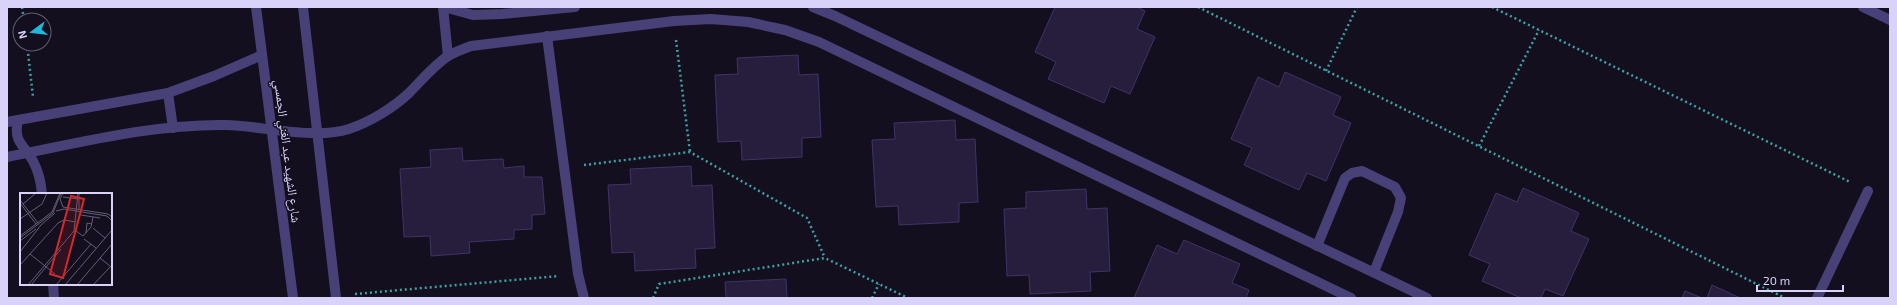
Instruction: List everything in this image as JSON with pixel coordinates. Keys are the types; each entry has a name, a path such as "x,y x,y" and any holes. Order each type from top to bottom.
{"street":[{"name":"شارع الشهيد عبد الغني الجمسي","path":"256,7 293,298"},
{"path":"303,7 336,297"},
{"path":"448,56 443,7 473,15 502,14 575,7"},
{"path":"813,7 850,23 1374,272 1408,294 1427,298"},
{"path":"1863,7 1890,20"},
{"path":"7,157 136,131 226,125 318,133 349,129 380,115 408,94 427,73 448,56 470,46 674,21 711,19 748,22 785,30 819,42 1351,298"},
{"path":"547,36 578,274 584,298"},
{"path":"7,122 168,93 262,55"},
{"path":"168,93 173,128"},
{"path":"18,120 16,129 17,138 38,169 42,193"},
{"path":"1317,246 1345,178 1352,173 1362,171 1395,187 1401,198 1398,212 1374,272"},
{"path":"1817,298 1868,191"},
{"path":"53,285 54,298"}],"path":[{"path":"1198,7 1785,298"},
{"path":"1326,70 1357,7"},
{"path":"1492,7 1868,191"},
{"path":"674,21 690,152"},
{"path":"1479,146 1539,30"},
{"path":"28,52 36,117"},
{"path":"564,168 690,152 807,218 825,258"},
{"path":"653,298 659,284 825,258 908,298"},
{"path":"336,297 578,274"},
{"path":"872,298 879,284"}],"building":[{"path":"1055,7 1137,7 1145,11 1137,29 1155,37 1130,94 1111,86 1104,103 1048,79 1056,62 1035,52"},
{"path":"798,55 799,75 818,74 821,137 802,138 802,157 742,160 741,141 718,142 715,75 738,74 737,58"},
{"path":"1285,72 1341,97 1333,115 1351,123 1326,181 1307,173 1299,190 1244,165 1252,148 1231,139 1258,77 1279,87"},
{"path":"955,120 956,140 975,139 978,202 959,203 959,222 899,225 898,206 876,207 872,140 895,139 894,123"},
{"path":"462,148 463,161 503,159 504,168 524,166 524,177 542,177 545,214 532,215 532,229 514,230 514,239 469,242 470,253 431,256 430,236 404,237 400,169 431,167 430,150"},
{"path":"691,166 692,186 712,185 715,248 695,249 696,268 635,271 634,252 612,253 608,185 631,184 630,169"},
{"path":"1523,188 1579,213 1571,231 1589,239 1563,296 1545,289 1541,298 1521,298 1482,281 1490,264 1469,255 1496,193 1517,202"},
{"path":"1086,189 1087,209 1107,208 1110,271 1090,272 1091,291 1030,294 1029,275 1007,276 1004,209 1026,208 1026,192"},
{"path":"1184,240 1240,264 1232,283 1249,290 1246,298 1134,298 1157,245 1177,254"},
{"path":"786,279 787,298 726,298 725,282"},
{"path":"1712,285 1740,298 1707,298"},
{"path":"1685,291 1702,298 1682,298"}]}
